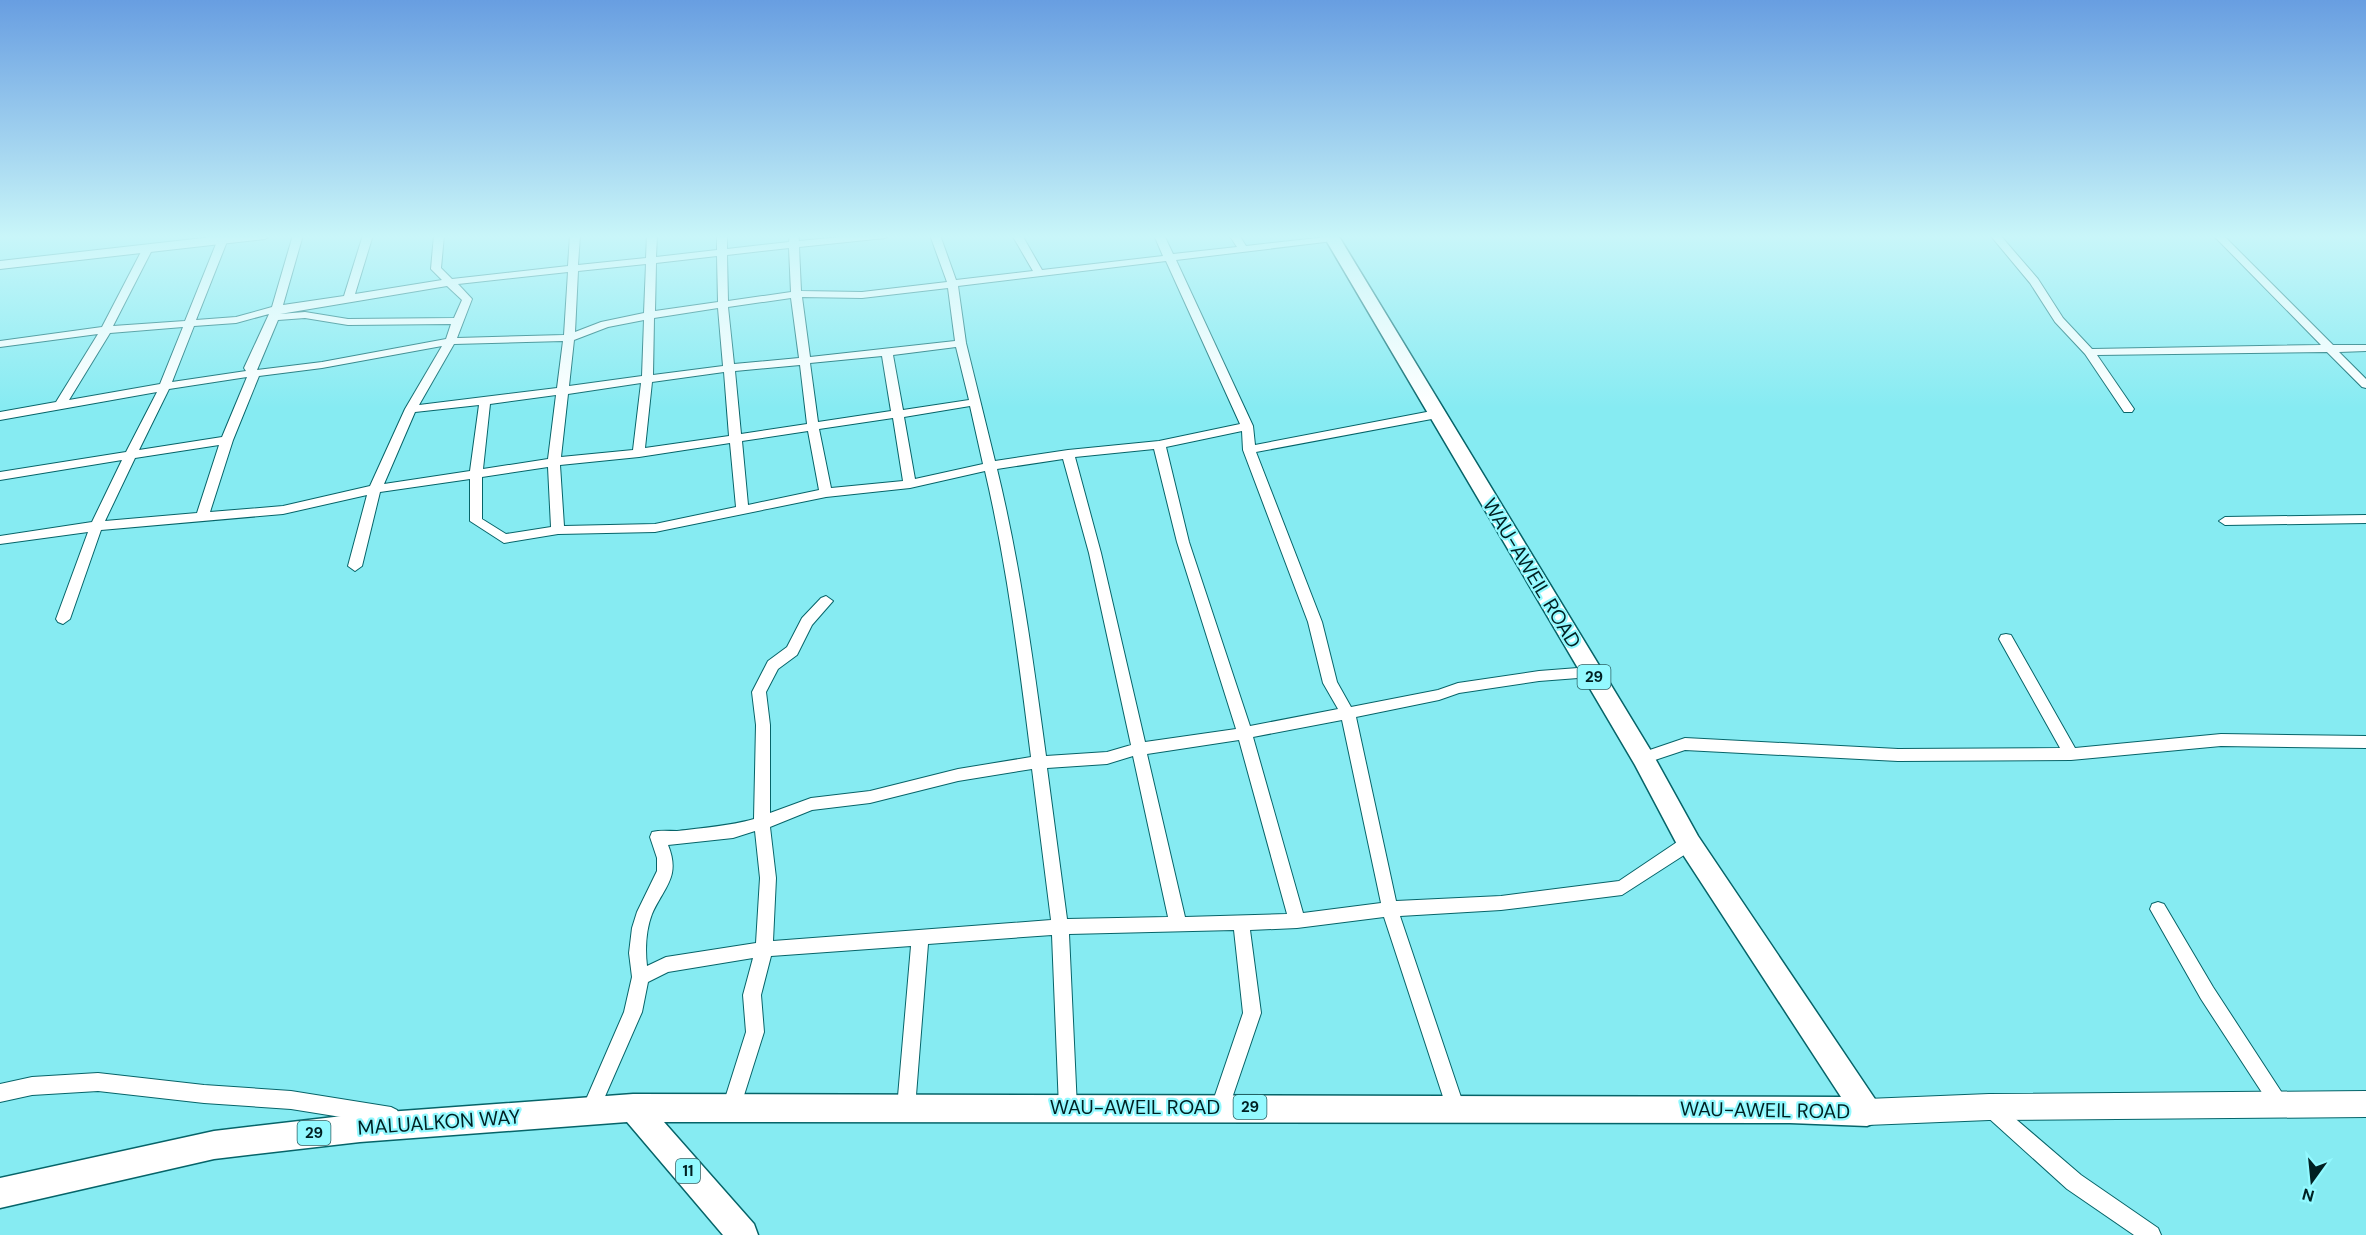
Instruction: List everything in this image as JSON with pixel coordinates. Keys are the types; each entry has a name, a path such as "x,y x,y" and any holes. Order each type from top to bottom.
{"main road":[{"name":"WAU-AWEIL ROAD","path":"1364,293 1643,758 1689,843 1867,1112"},
{"name":"WAU-AWEIL ROAD","path":"633,1107 1790,1109 1867,1112"},
{"name":"MALUALKON WAY","path":"0,1193 214,1145 360,1128 633,1107"},
{"name":"11","path":"633,1107 743,1235"}],"street":[{"path":"61,404 106,330 125,293"},
{"path":"63,619 96,525 133,455 164,388 203,293"},
{"path":"254,374 250,368 280,293"},
{"path":"349,297 350,293"},
{"path":"0,344 106,330 236,320 378,293"},
{"path":"355,566 375,489 411,409 459,321 467,299 461,293"},
{"path":"558,530 554,462 572,293"},
{"path":"639,453 647,380 652,293"},
{"path":"723,293 741,508"},
{"path":"0,416 61,404 450,341 569,338 605,324 651,315 796,294 862,295 884,293"},
{"path":"954,293 961,343 1012,570 1039,762 1059,927 1068,1108"},
{"path":"1186,293 1216,364 1247,426 1249,450 1315,622 1329,683 1348,714 1390,909 1456,1109"},
{"path":"2041,293 2059,320 2089,352 2128,409"},
{"path":"2275,293 2366,385"},
{"path":"796,294 813,426 826,493"},
{"path":"274,313 348,322 459,321"},
{"path":"411,409 485,402 730,369 887,354 961,343"},
{"path":"2089,352 2366,348"},
{"path":"887,354 910,484"},
{"path":"203,515 226,440 254,374"},
{"path":"485,402 476,475 476,521 504,539 558,530 655,528 741,508 826,493 910,484 990,466 1068,454 1158,445 1247,426"},
{"path":"0,540 96,525 283,510 375,489 554,462 639,453 976,402"},
{"path":"1249,450 1437,414"},
{"path":"0,476 226,440"},
{"path":"1158,445 1183,542 1245,734 1297,921"},
{"path":"1068,454 1095,553 1178,924"},
{"path":"2224,521 2366,519"},
{"path":"731,1108 755,1032 752,995 764,949 768,878 762,823 763,725 759,692 773,664 792,651 807,622 826,601"},
{"path":"2006,639 2072,753"},
{"path":"590,1111 633,1012 640,977 636,955 639,931 646,911 659,889 666,864 657,837 702,835 762,823 811,804 870,797 958,775 1039,762 1107,758 1138,748 1245,734 1348,714 1438,696 1458,688 1539,676 1591,672"},
{"path":"1643,758 1685,744 1898,754 2072,753 2221,740 2366,742"},
{"path":"640,977 666,965 764,949 1059,927 1297,921 1390,909 1501,903 1622,888 1689,843"},
{"path":"2158,909 2207,993 2280,1105"},
{"path":"1220,1107 1252,1013 1241,923"},
{"path":"906,1108 920,937"},
{"path":"0,1093 32,1086 98,1082 204,1094 291,1100 431,1122"},
{"path":"1867,1112 1989,1107 2366,1104"},
{"path":"1989,1107 2074,1182 2151,1235"}]}
